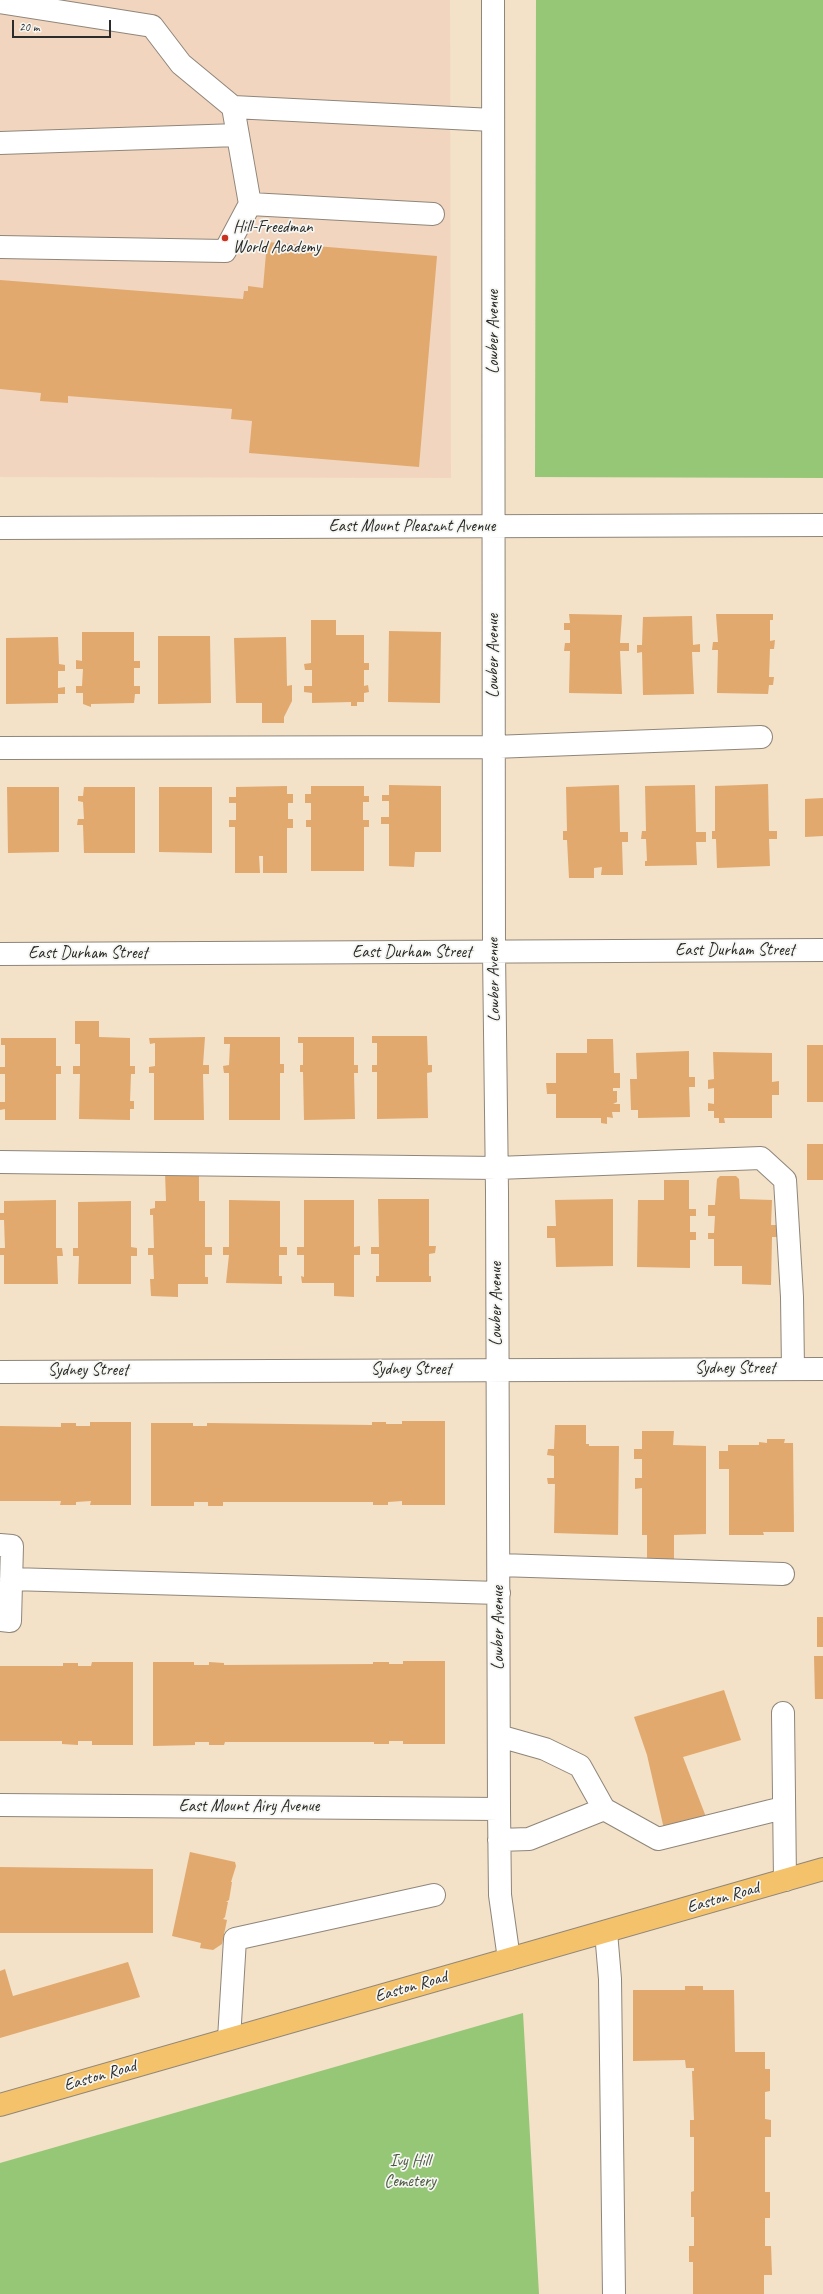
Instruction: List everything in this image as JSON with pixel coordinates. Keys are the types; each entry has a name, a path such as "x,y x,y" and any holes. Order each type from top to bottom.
{"main road":[{"name":"Easton Road","path":"0,2105 823,1869"}],"street":[{"name":"Lowber Avenue","path":"494,0 493,748 497,1168 499,1840 500,1895 509,1959"},
{"path":"0,2 152,26 181,64 233,107 493,120"},
{"path":"0,248 225,251 250,204 233,107"},
{"path":"0,143 238,135"},
{"path":"250,204 433,214"},
{"name":"East Mount Pleasant Avenue","path":"0,528 823,525"},
{"path":"0,748 493,748 761,737"},
{"name":"East Durham Street","path":"0,954 823,950"},
{"path":"0,1162 497,1168 761,1158 785,1180 792,1297 793,1369"},
{"name":"Sydney Street","path":"0,1372 823,1369"},
{"path":"0,1546 12,1546 10,1620 0,1620"},
{"path":"499,1565 782,1574"},
{"path":"11,1580 498,1593"},
{"path":"783,1712 785,1880"},
{"path":"499,1736 545,1749 580,1766 604,1809 658,1839 783,1808"},
{"name":"East Mount Airy Avenue","path":"0,1805 499,1809"},
{"path":"499,1840 529,1839 604,1809"},
{"path":"229,2039 235,1939 434,1895"},
{"path":"606,1932 610,1979 614,2294"}],"shaded area":[{"name":"Hill-Freedman World Academy","path":"0,0 450,0 451,478 0,477"}],"green space":[{"path":"536,0 823,0 823,478 535,477"},
{"name":"Ivy Hill Cemetery","path":"523,2013 539,2294 0,2294 0,2163"}],"building":[{"path":"267,242 437,256 419,467 249,453 252,421 231,419 232,409 68,396 68,403 40,401 41,393 0,389 0,280 243,299 244,291 248,291 248,286 263,288"},
{"path":"569,614 622,615 620,643 629,643 629,651 620,651 622,694 569,693 570,651 564,651 565,643 570,643 570,630 564,630 564,623 570,623"},
{"path":"716,614 773,614 773,620 770,620 770,641 775,640 774,649 770,649 769,677 774,677 773,685 769,685 768,694 717,693 718,650 712,650 713,642 718,642"},
{"path":"692,616 693,645 700,644 700,652 692,652 694,694 643,695 642,652 637,653 637,645 642,645 643,617"},
{"path":"311,620 336,620 336,635 364,635 364,663 369,663 369,670 364,670 364,686 368,685 369,692 364,693 364,702 357,702 357,706 351,706 351,702 312,703 312,693 304,692 304,686 312,686 312,670 305,670 304,664 311,663"},
{"path":"389,631 441,632 440,703 388,702"},
{"path":"82,632 134,632 134,661 140,661 140,668 134,668 134,686 140,686 140,694 135,694 134,703 91,704 91,707 83,704 83,693 76,693 76,686 82,686 83,669 76,669 76,660 82,661"},
{"path":"158,636 210,636 211,703 158,704"},
{"path":"58,637 59,664 65,665 65,671 58,671 58,688 65,687 65,694 58,694 58,703 6,704 6,638"},
{"path":"286,637 287,686 292,685 292,701 284,717 284,723 262,723 262,703 236,703 234,638"},
{"path":"768,784 769,831 777,831 777,839 769,839 770,866 717,868 716,839 712,839 712,831 715,831 715,786"},
{"path":"389,785 441,786 441,852 415,852 414,867 389,866 389,824 381,824 381,817 389,817 389,801 382,801 382,795 389,795"},
{"path":"619,785 620,832 628,832 628,842 622,842 623,875 601,875 602,867 594,868 594,878 569,878 567,840 563,840 563,831 567,831 566,787"},
{"path":"695,785 696,832 706,832 706,842 696,842 697,865 645,866 645,861 647,861 646,839 641,839 642,831 646,831 645,786"},
{"path":"287,786 287,794 293,794 293,803 288,803 288,819 293,819 293,828 287,828 287,873 263,873 263,856 259,856 260,873 235,873 235,827 229,827 229,820 236,820 236,803 229,803 229,797 236,797 236,787"},
{"path":"311,786 364,786 364,796 369,796 369,802 363,802 363,820 369,820 369,827 364,827 364,871 311,871 311,827 306,827 306,820 311,820 311,803 305,803 305,794 311,794"},
{"path":"7,787 59,787 59,852 8,853"},
{"path":"84,787 135,787 135,853 84,853 83,825 77,825 78,819 84,819 83,802 78,801 78,796 83,796"},
{"path":"159,787 212,787 212,853 159,852"},
{"path":"823,798 823,836 805,837 805,799"},
{"path":"75,1021 99,1021 99,1037 130,1038 130,1066 135,1066 135,1074 131,1074 130,1101 134,1101 134,1109 130,1109 130,1120 79,1119 80,1074 73,1074 73,1066 80,1066 80,1044 75,1044"},
{"path":"372,1036 427,1036 428,1065 432,1065 432,1072 427,1073 428,1118 377,1119 377,1072 372,1072 372,1065 377,1065 377,1043 372,1043"},
{"path":"205,1037 203,1065 209,1065 209,1074 203,1074 204,1120 154,1120 154,1073 149,1073 149,1067 155,1066 155,1043 150,1044 149,1038"},
{"path":"224,1037 280,1037 280,1064 284,1064 284,1073 280,1073 280,1120 229,1120 229,1073 224,1073 223,1066 229,1065 230,1044 224,1044"},
{"path":"298,1037 354,1037 354,1065 358,1065 358,1073 354,1073 355,1119 304,1120 303,1072 300,1072 300,1065 303,1065 303,1043 298,1043"},
{"path":"1,1038 56,1038 56,1066 61,1066 61,1074 56,1074 56,1120 5,1120 5,1109 0,1110 0,1102 5,1102 5,1074 0,1074 0,1067 5,1067 5,1045 1,1045"},
{"path":"587,1039 613,1039 614,1073 620,1073 620,1088 613,1088 613,1091 617,1091 617,1102 613,1104 620,1104 620,1112 612,1112 613,1118 607,1117 607,1124 601,1123 601,1118 556,1118 556,1094 547,1094 546,1083 556,1083 556,1053 587,1053"},
{"path":"807,1045 823,1045 823,1102 807,1102"},
{"path":"689,1051 689,1077 695,1077 695,1087 689,1087 690,1117 638,1118 638,1110 631,1110 630,1079 637,1079 636,1053"},
{"path":"713,1052 772,1053 772,1082 779,1081 779,1095 772,1095 772,1118 724,1118 725,1123 719,1123 719,1118 714,1118 714,1111 708,1111 708,1103 714,1104 714,1088 708,1089 708,1080 714,1079"},
{"path":"807,1144 823,1144 823,1180 807,1180"},
{"path":"199,1171 199,1201 205,1201 205,1247 212,1247 212,1255 205,1255 205,1277 208,1277 208,1284 178,1284 178,1297 151,1296 150,1279 154,1279 153,1255 148,1255 148,1248 154,1248 153,1215 150,1215 150,1209 155,1208 155,1201 166,1201 165,1172"},
{"path":"720,1176 736,1176 739,1179 740,1199 772,1200 771,1225 783,1225 783,1237 772,1237 771,1285 742,1284 742,1266 714,1266 714,1239 708,1239 708,1233 714,1233 715,1216 708,1216 708,1205 715,1205 717,1179"},
{"path":"664,1180 689,1180 689,1209 696,1209 696,1216 690,1216 690,1232 696,1232 696,1240 690,1240 690,1268 637,1267 638,1200 664,1200"},
{"path":"378,1199 429,1199 429,1246 436,1246 435,1253 429,1254 429,1276 431,1276 431,1282 376,1282 376,1276 379,1276 379,1254 371,1254 371,1247 379,1247"},
{"path":"613,1199 613,1266 556,1267 555,1238 547,1238 547,1226 556,1226 555,1200"},
{"path":"56,1200 56,1248 62,1248 63,1256 57,1256 58,1284 4,1284 4,1255 0,1255 0,1248 5,1248 4,1220 0,1220 0,1213 4,1213 4,1201"},
{"path":"229,1200 280,1201 280,1247 287,1247 287,1255 279,1255 279,1276 282,1276 282,1284 226,1283 229,1255 223,1255 223,1247 229,1247"},
{"path":"304,1200 354,1200 354,1247 360,1246 360,1255 354,1255 354,1297 334,1296 334,1283 302,1283 301,1276 304,1277 304,1255 297,1255 297,1247 304,1247"},
{"path":"131,1201 131,1247 137,1248 137,1256 131,1256 131,1284 78,1284 79,1256 73,1256 73,1248 78,1248 78,1202"},
{"path":"402,1421 445,1421 445,1505 402,1505 402,1501 388,1502 388,1505 373,1505 373,1502 223,1502 223,1506 208,1506 208,1502 194,1502 194,1506 151,1506 151,1423 193,1423 193,1426 207,1426 207,1423 372,1425 372,1422 402,1424"},
{"path":"90,1422 131,1422 131,1505 90,1505 91,1501 76,1502 76,1505 60,1505 61,1501 0,1501 0,1426 61,1427 61,1423 76,1423 76,1426 90,1426"},
{"path":"555,1425 586,1425 586,1444 589,1444 589,1446 619,1446 618,1535 554,1533 555,1484 548,1484 547,1478 554,1478 554,1456 547,1455 548,1449 554,1449"},
{"path":"642,1431 674,1431 673,1445 706,1446 706,1534 674,1535 674,1561 647,1561 647,1535 642,1535 642,1488 635,1489 635,1478 642,1478 642,1459 634,1459 634,1449 642,1449"},
{"path":"767,1439 785,1439 784,1443 793,1443 794,1532 763,1532 764,1535 729,1535 729,1469 719,1469 719,1451 728,1451 728,1445 759,1445 759,1442 767,1443"},
{"path":"817,1617 823,1617 823,1647 817,1647"},
{"path":"814,1656 823,1656 823,1699 815,1699"},
{"path":"403,1661 445,1661 445,1744 403,1744 403,1741 389,1741 389,1744 374,1744 374,1742 225,1742 224,1745 209,1745 209,1742 195,1742 195,1745 153,1746 153,1662 194,1662 194,1665 209,1665 209,1662 224,1663 224,1665 373,1664 373,1662 403,1664"},
{"path":"92,1662 133,1662 133,1745 92,1745 92,1741 78,1741 78,1745 62,1744 62,1741 0,1741 0,1666 63,1666 63,1663 78,1663 78,1666 91,1666"},
{"path":"724,1690 741,1740 683,1757 706,1817 664,1829 647,1755 634,1717"},
{"path":"190,1852 235,1862 236,1866 231,1882 229,1900 226,1902 228,1902 225,1917 223,1919 227,1920 222,1944 213,1950 200,1948 201,1943 172,1936"},
{"path":"0,1867 153,1869 153,1933 0,1933"},
{"path":"128,1962 140,1997 0,2038 0,1971 5,1969 13,1996"},
{"path":"685,1986 703,1986 703,1990 734,1990 735,2052 765,2052 765,2069 770,2069 770,2091 765,2092 765,2119 771,2120 771,2137 765,2137 765,2192 770,2192 770,2218 765,2218 765,2246 771,2246 772,2275 764,2275 764,2294 693,2294 693,2262 689,2262 689,2246 694,2246 694,2217 691,2217 691,2192 694,2191 694,2137 690,2137 690,2120 694,2120 692,2071 694,2071 694,2068 686,2068 685,2060 633,2061 633,1990 685,1990"}],"place":[{"name":"Hill-Freedman World Academy","path":"225,238"}]}
